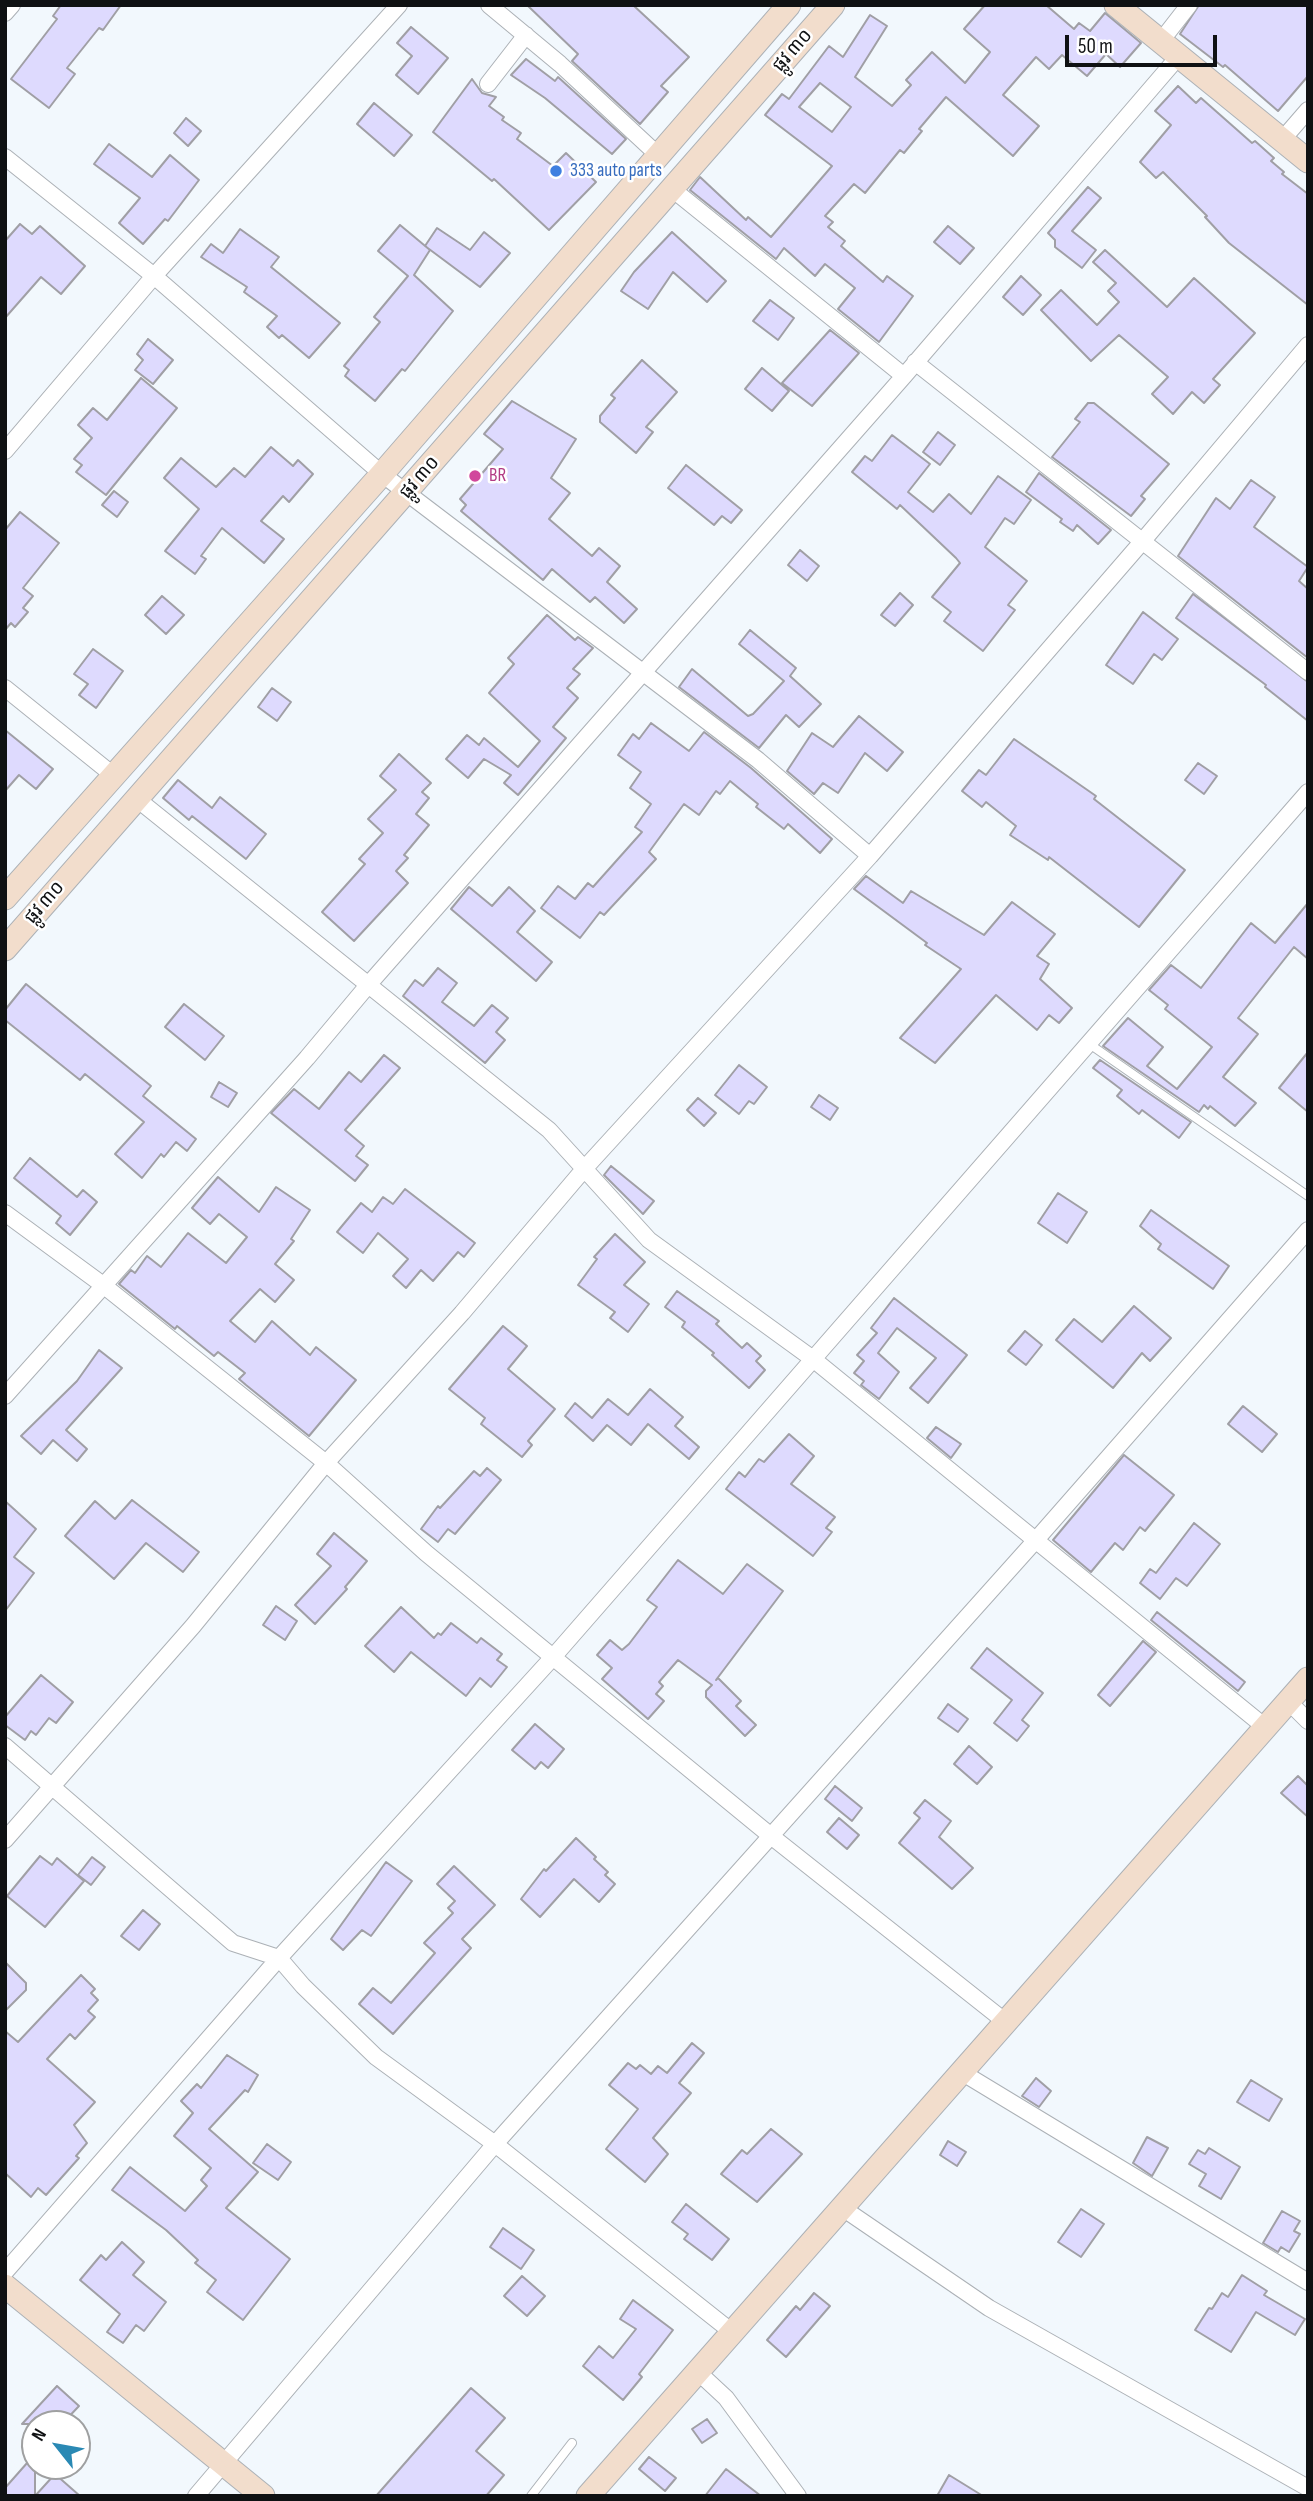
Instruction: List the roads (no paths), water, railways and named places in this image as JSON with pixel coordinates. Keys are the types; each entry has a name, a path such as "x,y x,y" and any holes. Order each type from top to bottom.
{"street":[{"path":"5,13 12,5"},
{"path":"5,451 154,276 399,5"},
{"path":"489,5 526,35 658,155"},
{"name":"ផ្លូវ ៣០","path":"5,898 382,474 789,5"},
{"name":"ផ្លូវ ៣០","path":"5,949 833,5"},
{"path":"1116,5 1308,161"},
{"path":"1161,41 1189,5"},
{"path":"488,84 526,35"},
{"path":"5,1396 307,1059 369,984 904,376 1180,56"},
{"path":"1282,140 1308,110"},
{"path":"5,156 154,276 382,474 758,760 870,856"},
{"path":"671,188 904,376"},
{"path":"5,1840 193,1626 326,1463 462,1313 585,1168 870,856 1308,345"},
{"path":"915,362 1141,543 1308,672"},
{"path":"5,688 113,775"},
{"path":"5,2272 279,1958 554,1656 1308,792"},
{"path":"137,799 549,1130 649,1240 813,1359 1265,1727"},
{"path":"5,1213 103,1285 326,1463 426,1553 771,1836 1007,2023"},
{"path":"196,2496 495,2144 1035,1541 1308,1230"},
{"path":"588,2496 844,2209 1308,1679"},
{"path":"1288,1701 1308,1721"},
{"path":"5,1745 163,1885 233,1943 279,1958 303,1986 376,2057 495,2144 732,2332"},
{"path":"963,2073 1308,2282"},
{"path":"844,2209 989,2308 1308,2488"},
{"path":"5,2286 263,2496"},
{"path":"698,2372 726,2398 798,2496"}],"lane":[{"path":"1088,1043 1308,1196"},
{"path":"531,2496 572,2443"}],"place":[{"name":"333 auto parts","path":"556,171"},
{"name":"BR","path":"475,476"}]}
